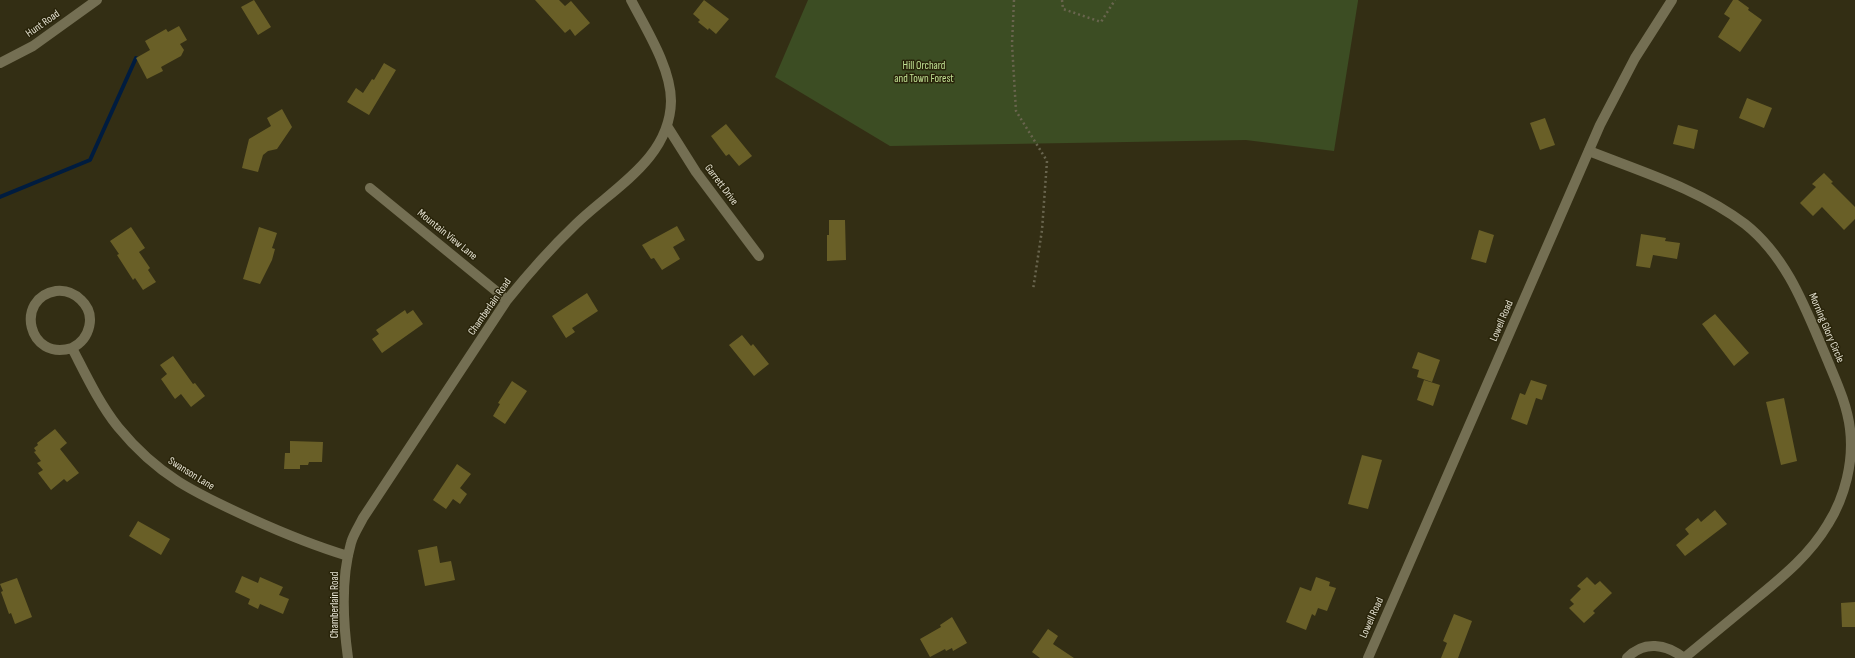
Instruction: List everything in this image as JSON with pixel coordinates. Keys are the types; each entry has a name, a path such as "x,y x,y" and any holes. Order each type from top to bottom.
{"street":[{"name":"Hunt Road","path":"0,63 33,46 98,0"},
{"name":"Chamberlain Road","path":"348,658 345,613 348,556 351,542 363,518 507,300 534,267 574,225 644,163 657,148 667,126 671,101 668,79 658,52 631,0"},
{"name":"Lowell Road","path":"1368,658 1600,125 1635,58 1672,0"},
{"name":"Garrett Drive","path":"667,126 696,172 759,256"},
{"name":"Morning Glory Circle","path":"1589,151 1697,194 1722,208 1761,238 1790,276 1802,299 1842,397 1850,430 1850,454 1847,477 1836,509 1814,546 1791,570 1684,658 1674,650 1663,646 1650,646 1638,649 1627,658"},
{"name":"Mountain View Lane","path":"370,188 507,300"},
{"path":"59,291 71,293 81,300 87,309 90,320 88,332 81,342 72,348 60,350 49,348 39,342 32,332 30,321 32,310 38,300 48,294 59,291"},
{"name":"Swanson Lane","path":"72,348 98,398 117,425 145,457 162,471 202,496 296,538 348,556"}],"path":[{"path":"1014,0 1012,44 1016,111 1048,161 1042,230 1034,290"},
{"path":"1062,0 1063,10 1101,22 1115,0"}],"green space":[{"name":"Hill Orchard and Town Forest","path":"808,0 1358,1 1334,151 1246,140 890,146 775,77"}],"building":[{"path":"254,0 271,27 258,35 241,7"},
{"path":"535,0 559,0 565,6 571,1 590,23 575,36 570,29 565,33"},
{"path":"704,0 729,19 716,34 698,22 700,20 693,14"},
{"path":"1733,0 1738,0 1749,8 1748,10 1762,20 1740,52 1718,37 1730,18 1724,14"},
{"path":"179,26 187,40 180,44 184,50 181,56 161,67 163,71 147,79 136,58 150,50 145,41 166,29 168,32"},
{"path":"384,63 396,70 369,115 347,102 356,88 363,93 372,79 374,80"},
{"path":"1747,98 1772,108 1764,128 1739,118"},
{"path":"282,109 292,127 277,149 268,151 263,155 258,172 242,168 249,139 271,126 267,118"},
{"path":"1545,118 1555,145 1540,150 1530,123"},
{"path":"726,124 752,156 739,166 729,154 726,156 711,136"},
{"path":"1678,125 1698,130 1694,149 1673,144"},
{"path":"1824,173 1833,182 1831,183 1855,207 1855,219 1844,230 1822,207 1813,216 1800,203 1816,187 1812,184"},
{"path":"829,220 845,220 846,260 827,261 827,235 829,235"},
{"path":"677,226 685,240 673,247 680,259 662,270 654,258 651,259 642,245"},
{"path":"131,227 145,248 139,252 150,268 148,270 156,282 143,290 135,278 133,280 110,241"},
{"path":"259,227 277,233 272,248 275,249 272,260 260,284 243,279"},
{"path":"1479,230 1494,235 1486,263 1471,259"},
{"path":"1641,234 1666,238 1665,241 1680,243 1677,259 1653,255 1650,268 1636,266"},
{"path":"587,293 598,311 572,328 575,332 566,338 552,316"},
{"path":"405,310 407,314 413,310 423,324 382,353 372,339 379,334 376,330"},
{"path":"1715,314 1749,353 1734,366 1702,324"},
{"path":"742,335 751,346 753,344 769,364 754,376 729,345"},
{"path":"1418,352 1440,360 1432,382 1417,377 1419,370 1412,368"},
{"path":"173,356 193,384 195,383 205,396 191,407 181,394 175,399 161,379 167,374 160,365"},
{"path":"1424,380 1440,385 1433,406 1417,400"},
{"path":"1531,380 1547,385 1542,400 1536,398 1527,425 1511,419 1520,393 1525,395"},
{"path":"512,381 527,391 505,424 493,416 500,404 498,403"},
{"path":"1784,398 1797,461 1781,465 1766,402"},
{"path":"55,429 67,443 60,449 79,473 67,482 64,479 51,490 38,473 43,470 37,463 41,461 34,452 36,451 34,448 38,445 37,443"},
{"path":"290,441 323,442 322,462 309,462 308,465 300,465 300,469 284,469 285,453 290,453"},
{"path":"1362,455 1382,460 1368,509 1348,504"},
{"path":"457,464 471,474 460,488 467,494 460,504 453,499 446,509 433,500"},
{"path":"1715,510 1727,524 1685,556 1676,545 1689,534 1685,529 1698,518 1701,522"},
{"path":"138,521 170,539 161,555 129,536"},
{"path":"437,546 440,563 451,561 455,580 425,586 418,550"},
{"path":"242,576 258,583 260,577 283,587 279,595 289,599 283,614 260,604 258,609 248,604 250,599 235,592"},
{"path":"1316,577 1330,582 1329,586 1336,588 1327,611 1318,608 1315,616 1312,614 1306,630 1286,622 1300,587 1311,591"},
{"path":"1587,577 1595,585 1600,581 1612,593 1593,611 1595,613 1584,623 1569,608 1574,604 1570,600 1581,589 1577,586"},
{"path":"17,578 32,617 15,624 11,613 9,614 1,592 3,591 0,584"},
{"path":"1855,602 1855,627 1842,627 1841,603"},
{"path":"1454,614 1472,621 1458,658 1441,658 1447,643 1443,641"},
{"path":"952,617 967,643 953,651 952,648 946,651 945,649 930,657 920,639 941,627 940,625"},
{"path":"1048,629 1058,636 1053,644 1074,658 1040,658 1032,652"}],"waterway":[{"path":"0,197 90,160 136,58"}]}
